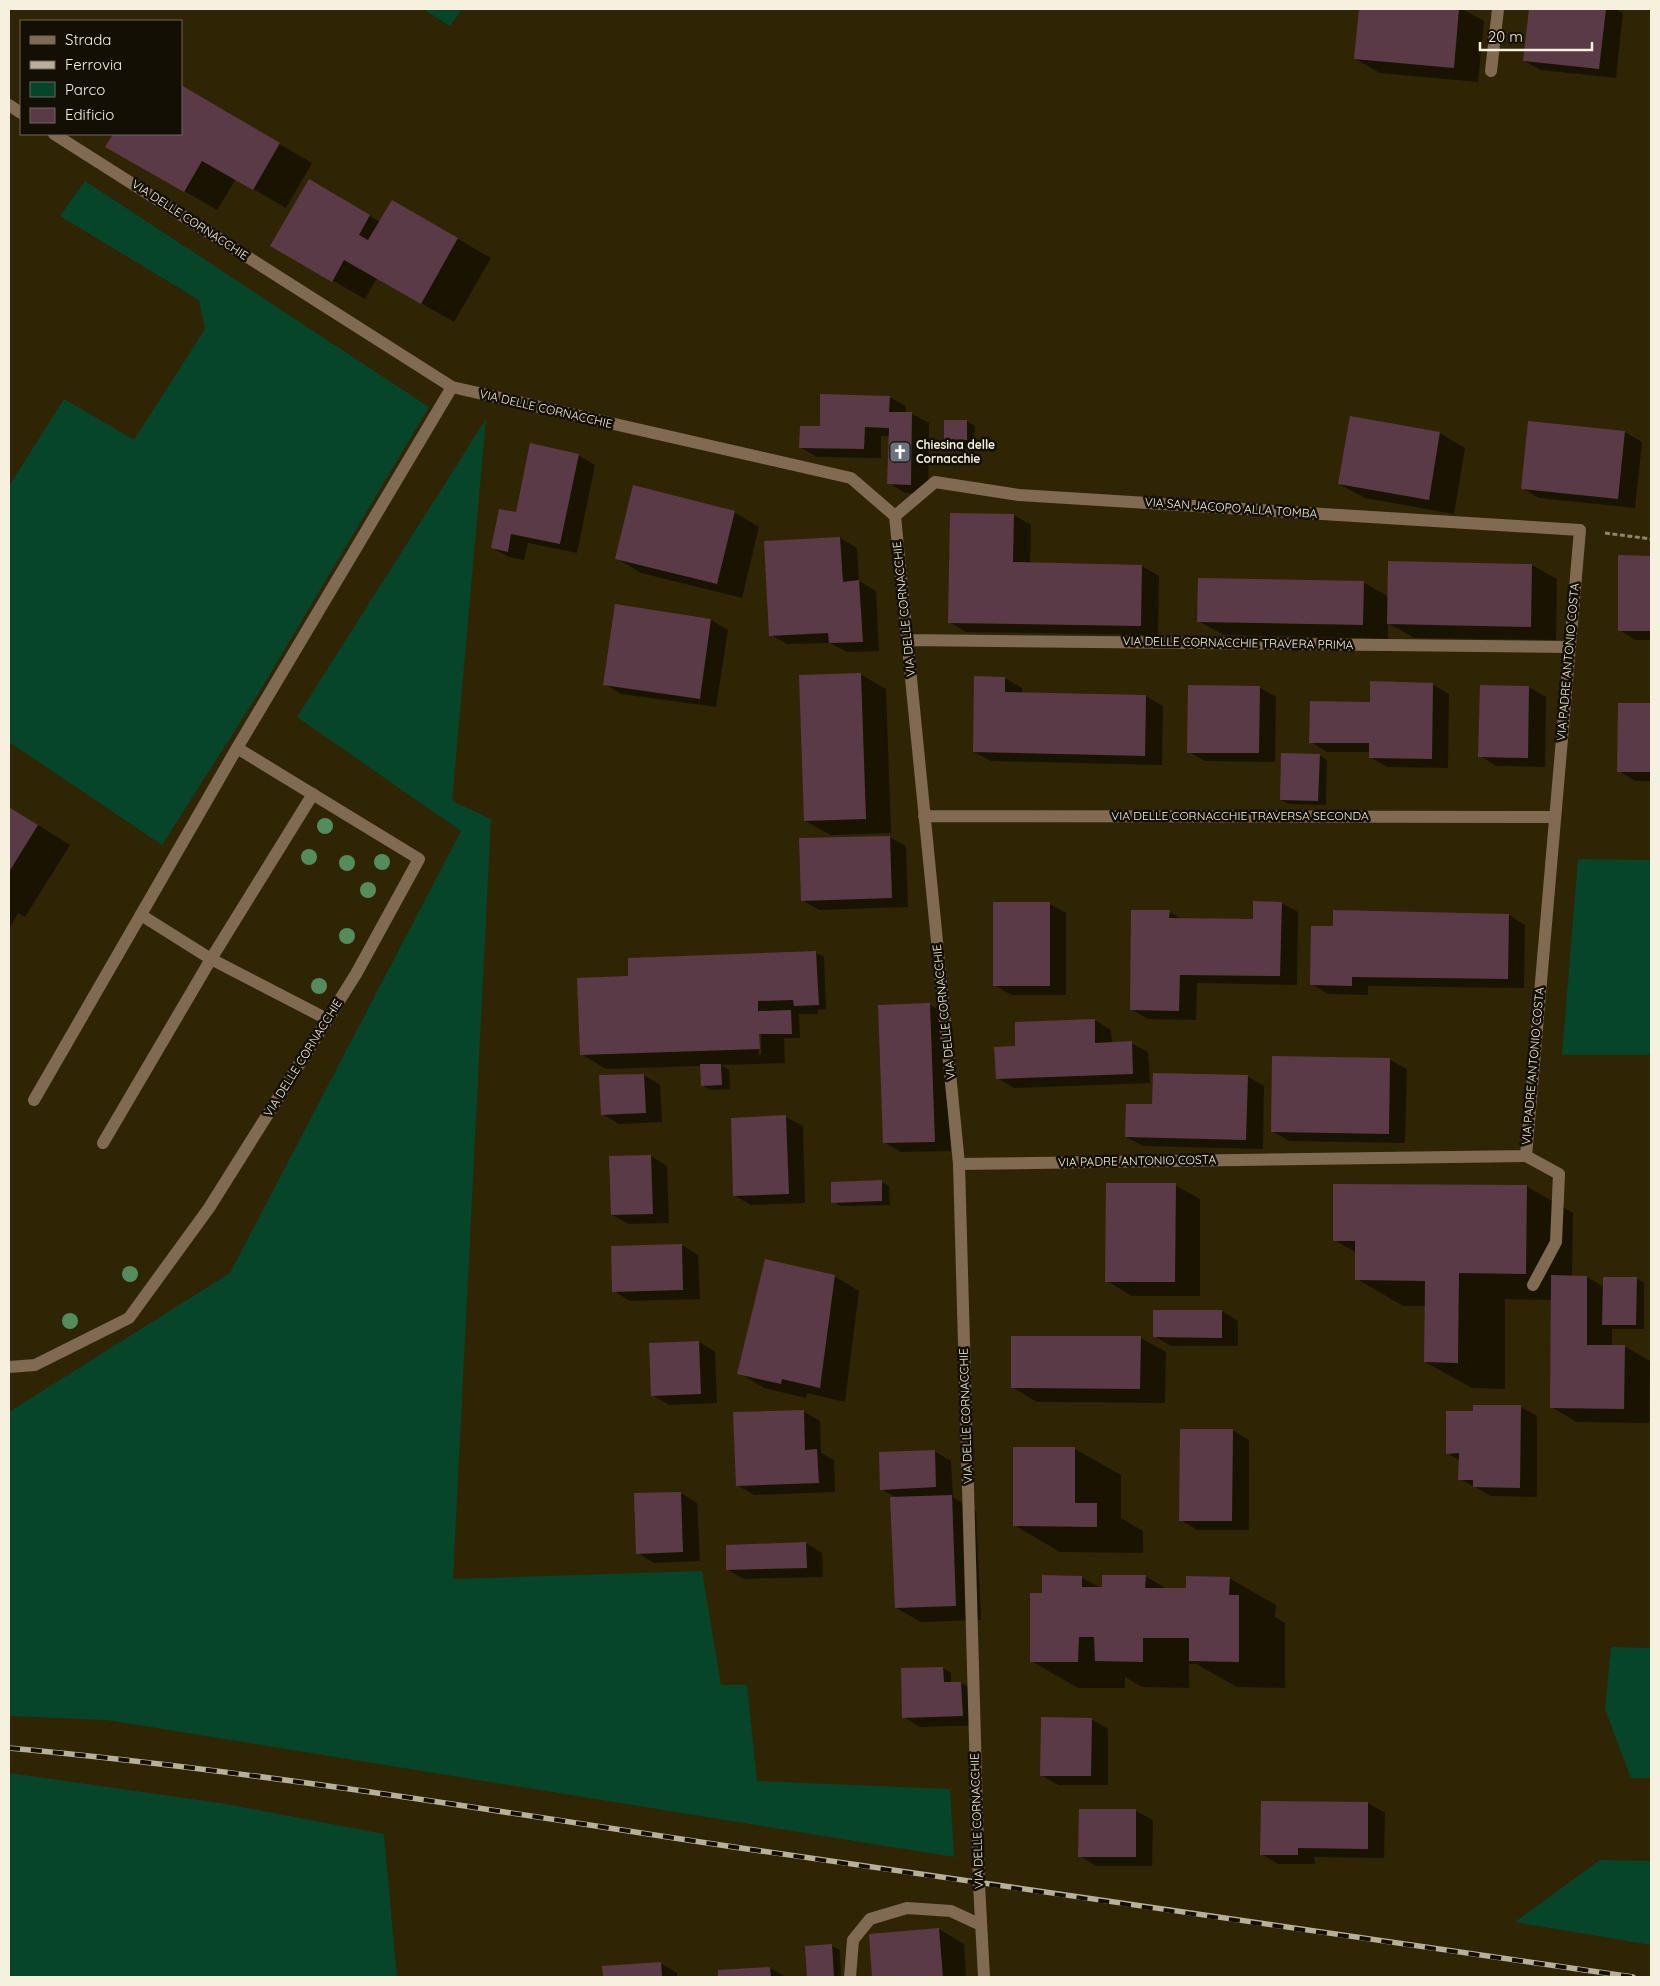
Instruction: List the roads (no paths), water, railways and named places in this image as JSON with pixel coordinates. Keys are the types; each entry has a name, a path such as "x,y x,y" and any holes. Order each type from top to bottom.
{"street":[{"path":"1491,71 1498,9"},
{"path":"9,105 20,112"},
{"name":"VIA DELLE CORNACCHIE","path":"56,135 452,388 851,478 895,516 959,1164 980,1925 984,1977"},
{"path":"34,1100 237,748 452,388"},
{"name":"VIA SAN JACOPO ALLA TOMBA","path":"895,516 935,482 1019,495 1580,530"},
{"name":"VIA PADRE ANTONIO COSTA","path":"959,1164 1526,1156 1580,530"},
{"name":"VIA DELLE CORNACCHIE TRAVERA PRIMA","path":"907,640 1570,647"},
{"name":"VIA DELLE CORNACCHIE","path":"9,1367 35,1365 129,1318 208,1208 356,974 419,859 237,748"},
{"path":"103,1143 211,959 313,794"},
{"name":"VIA DELLE CORNACCHIE TRAVERSA SECONDA","path":"924,816 1555,817"},
{"path":"141,915 211,959 327,1019"},
{"path":"1526,1156 1559,1174 1556,1242 1533,1285"},
{"path":"850,1977 853,1940 870,1919 908,1908 950,1911 980,1925"}],"railway":[{"path":"9,1748 279,1779 1633,1977"}],"place":[{"name":"Chiesina delle Cornacchie","path":"900,452"}]}
